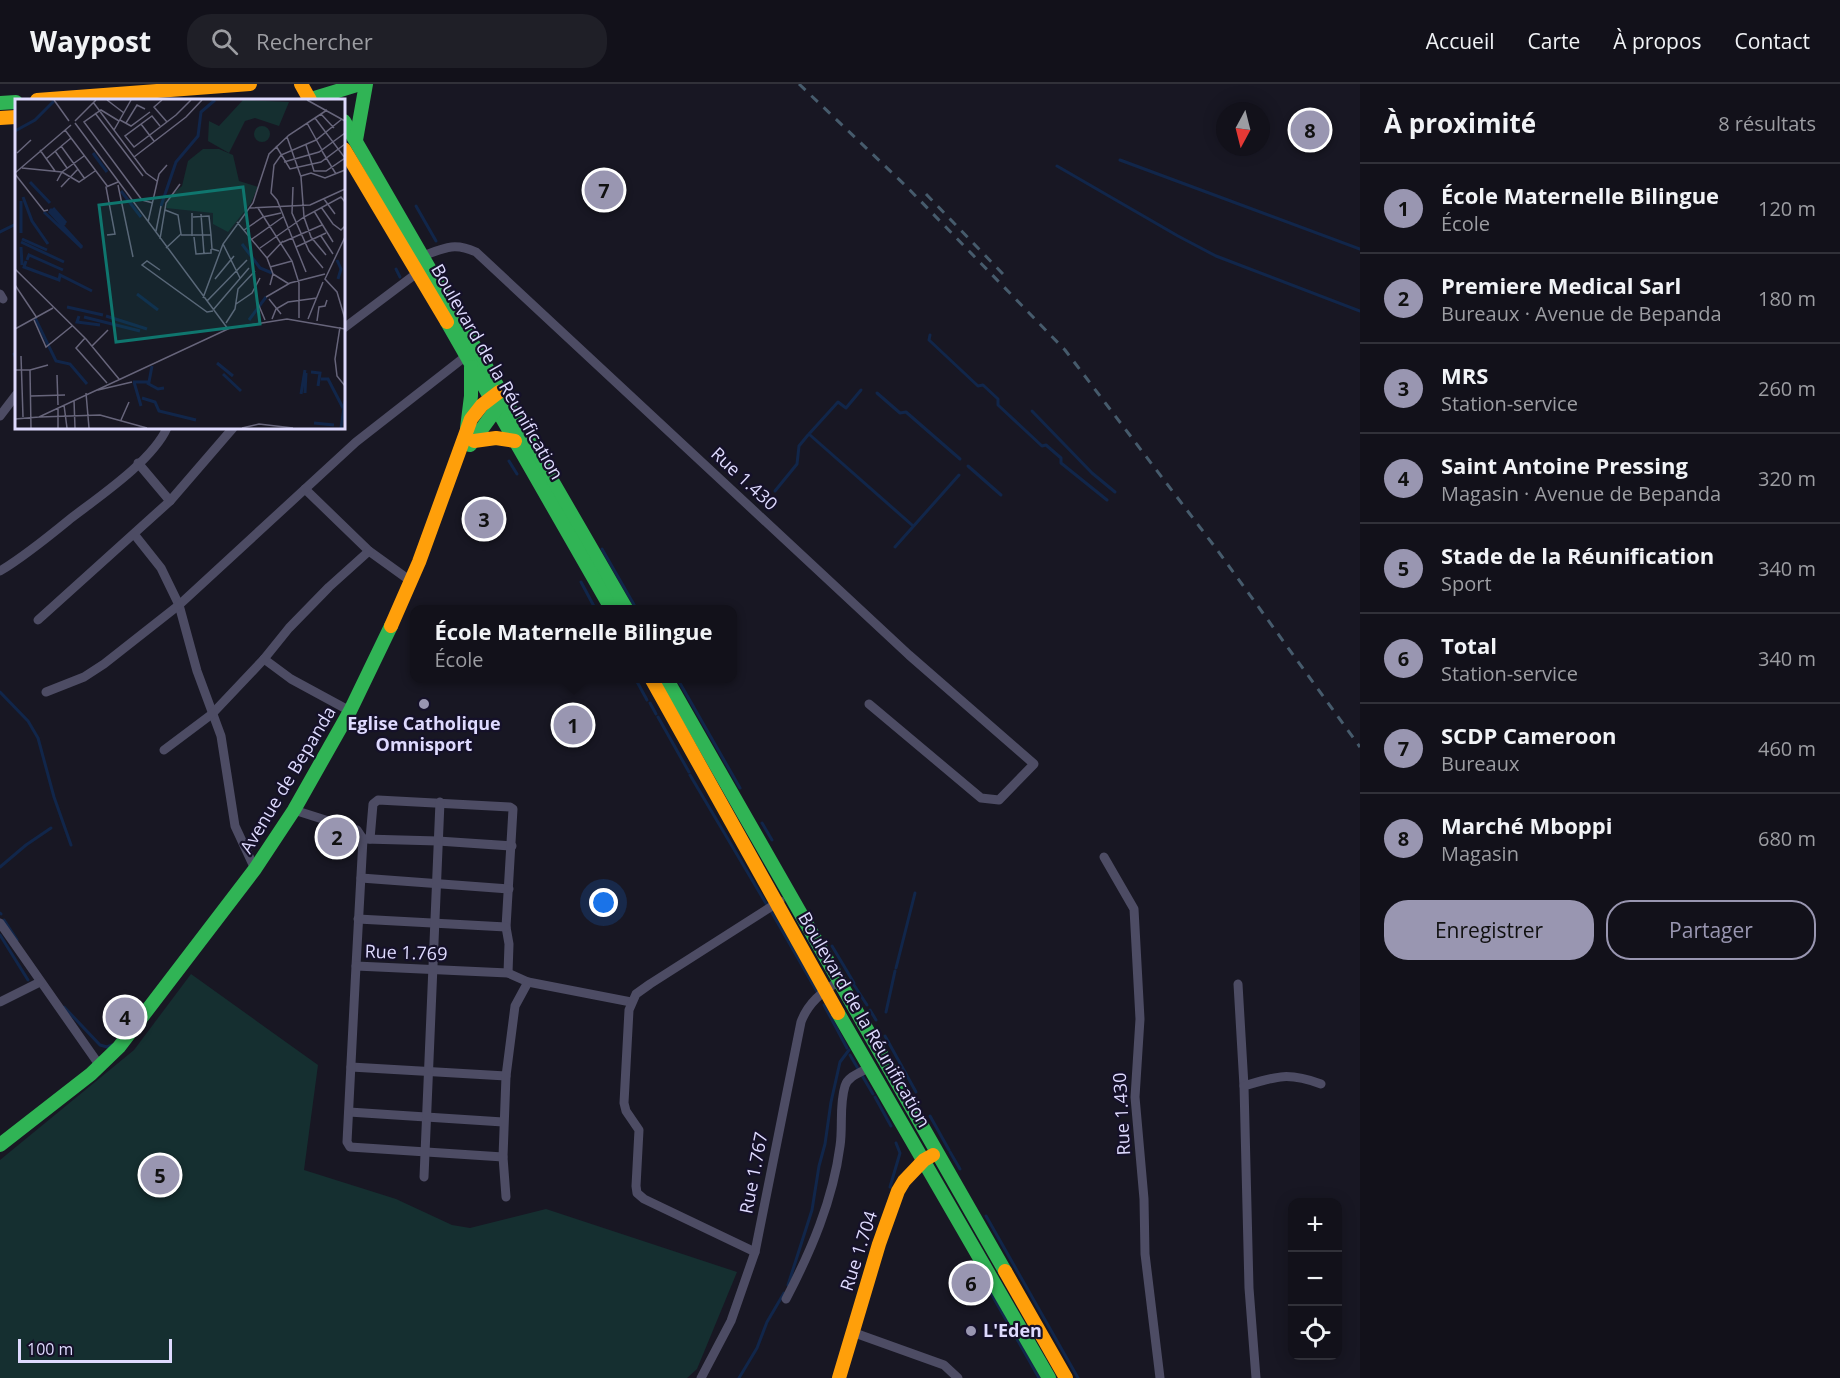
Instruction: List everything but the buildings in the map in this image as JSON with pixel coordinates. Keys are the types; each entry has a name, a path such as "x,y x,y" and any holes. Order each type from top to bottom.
{"main road":[{"path":"76,99 117,98 250,84"},
{"path":"301,84 309,99"},
{"path":"312,99 360,84"},
{"path":"356,140 366,84"},
{"path":"0,103 15,102"},
{"path":"0,118 15,117"},
{"path":"345,123 498,399 625,605"},
{"name":"Boulevard de la Réunification","path":"345,152 423,264 468,360 498,399 515,441 610,605"},
{"path":"467,428 471,396 468,360"},
{"name":"Avenue de Bepanda","path":"0,1145 100,1066 119,1047 255,869 294,810 350,711 381,649 412,582 467,428 476,411 498,399"},
{"name":"Avenue de Bepanda","path":"457,460 474,441 498,399"},
{"path":"474,441 496,438 515,441"},
{"name":"Boulevard de la Réunification","path":"654,683 825,990 1049,1378"},
{"path":"669,683 939,1152 1066,1378"},
{"name":"Rue 1.704","path":"839,1378 879,1244 898,1191 904,1181 924,1160 939,1152"}],"street":[{"name":"Rue 1.430","path":"345,327 423,264 450,246 465,247 476,252 909,655 1034,764 999,800 981,798 869,704"},
{"path":"46,692 84,677 104,664 179,605 364,435 468,360"},
{"path":"0,416 15,396"},
{"path":"0,571 64,524 138,463 154,447 166,429"},
{"path":"38,620 170,501 232,429"},
{"path":"138,463 170,501"},
{"path":"305,489 369,551 412,582"},
{"path":"134,534 161,568 179,605 196,671 223,748 235,826 255,869"},
{"path":"164,750 212,714 264,660 289,628 329,587 369,551"},
{"path":"264,660 291,679 350,711"},
{"path":"356,966 361,878 366,839 375,801 440,802 513,809 506,927 509,944 508,973"},
{"path":"424,1177 440,802"},
{"path":"294,810 357,830 366,839 512,846"},
{"name":"Rue 1.430","path":"1104,857 1134,909 1140,1019 1135,1097 1144,1199 1145,1261 1160,1378"},
{"path":"361,878 509,889"},
{"path":"755,1252 637,1193 639,1130 626,1111 624,1094 629,1010 636,994 650,984 790,895"},
{"path":"358,919 506,927"},
{"path":"0,923 100,1066"},
{"name":"Rue 1.769","path":"425,1152 350,1147 347,1142 356,966 508,973 528,982 631,1002"},
{"name":"Rue 1.767","path":"701,1378 731,1321 755,1252 801,1022 808,1006 839,981"},
{"path":"0,1002 40,982"},
{"path":"506,1197 502,1157 506,1076 515,1006 528,982"},
{"path":"1238,984 1244,1086 1249,1288 1256,1378"},
{"path":"351,1067 506,1076"},
{"path":"786,1299 819,1228 827,1201 840,1147 845,1084 853,1076 870,1067"},
{"path":"1244,1086 1289,1075 1321,1084"},
{"path":"349,1112 503,1122"},
{"path":"425,1152 502,1157"},
{"path":"852,1332 944,1365 958,1378"}],"green space":[{"path":"191,974 318,1065 304,1170 396,1199 452,1225 470,1228 546,1209 737,1272 697,1369 687,1378 0,1378 0,1160 134,1050"}],"waterway":[{"path":"1120,160 1360,249"},
{"path":"1057,166 1216,256 1360,311"},
{"path":"416,206 436,241"},
{"path":"0,232 15,224"},
{"path":"396,269 400,277"},
{"path":"930,335 929,340 978,386 983,385 998,399 998,405 1042,446 1046,445 1061,458 1061,463 1107,500"},
{"path":"809,434 838,402 846,408 861,390"},
{"path":"877,393 900,413 906,412 960,459"},
{"path":"1032,411 1092,473 1115,492"},
{"path":"775,491 797,464 799,446 808,435"},
{"path":"810,435 912,525"},
{"path":"509,461 517,474"},
{"path":"968,466 1001,495"},
{"path":"895,547 959,475"},
{"path":"602,549 634,605"},
{"path":"581,582 593,605"},
{"path":"638,683 647,700"},
{"path":"680,683 740,788"},
{"path":"0,692 28,721 38,738 54,797 71,845"},
{"path":"650,703 656,714"},
{"path":"658,717 689,772"},
{"path":"690,775 767,905"},
{"path":"762,823 772,840"},
{"path":"0,867 51,828"},
{"path":"896,968 915,893"},
{"path":"771,911 819,995"},
{"path":"4,920 17,940"},
{"path":"0,935 28,980"},
{"path":"832,946 854,983"},
{"path":"886,1012 895,971"},
{"path":"854,985 867,1005"},
{"path":"824,1005 847,1048"},
{"path":"64,1007 100,1045 107,1047 112,1045"},
{"path":"870,1010 876,1020"},
{"path":"885,1036 916,1092"},
{"path":"788,1285 812,1210 840,1062 849,1050"},
{"path":"850,1055 873,1094"},
{"path":"875,1097 891,1126"},
{"path":"930,1116 949,1150"},
{"path":"890,1187 900,1153 896,1143"},
{"path":"950,1152 960,1169"},
{"path":"986,1216 1078,1378"},
{"path":"987,1286 1039,1378"},
{"path":"739,1378 757,1348 767,1322 784,1293"}],"railway":[{"path":"799,84 906,186 1065,350 1215,547 1360,747"},
{"path":"926,194 1003,274"}],"traffic: fast":[{"path":"311,99 360,84"},
{"path":"356,140 366,84"},
{"path":"0,103 15,102"},
{"path":"345,123 624,605"},
{"path":"447,322 609,605"},
{"path":"467,428 471,396 471,367"},
{"path":"470,445 497,408 505,402"},
{"path":"0,1145 91,1074 119,1047 255,869 294,810 350,711 391,626"},
{"path":"669,683 1005,1271"},
{"path":"838,1013 1049,1378"}],"traffic: slow":[{"path":"50,99 250,84"},
{"path":"301,84 309,99"},
{"path":"0,118 15,117"},
{"path":"345,151 447,322"},
{"path":"391,626 419,562 471,419 482,405 499,392"},
{"path":"474,441 496,438 515,441"},
{"path":"654,683 838,1013"},
{"path":"839,1378 879,1244 898,1191 904,1181 924,1160 933,1155"},
{"path":"1005,1271 1066,1378"}],"place":[{"name":"Marché Mboppi","path":"1310,130"},
{"name":"SCDP Cameroon","path":"604,190"},
{"name":"MRS","path":"484,519"},
{"name":"Eglise Catholique Omnisport","path":"424,704"},
{"name":"École Maternelle Bilingue","path":"573,725"},
{"name":"Premiere Medical Sarl","path":"337,837"},
{"name":"Saint Antoine Pressing","path":"125,1017"},
{"name":"Stade de la Réunification","path":"160,1175"},
{"name":"Total","path":"971,1283"},
{"name":"L'Eden","path":"971,1331"}]}
